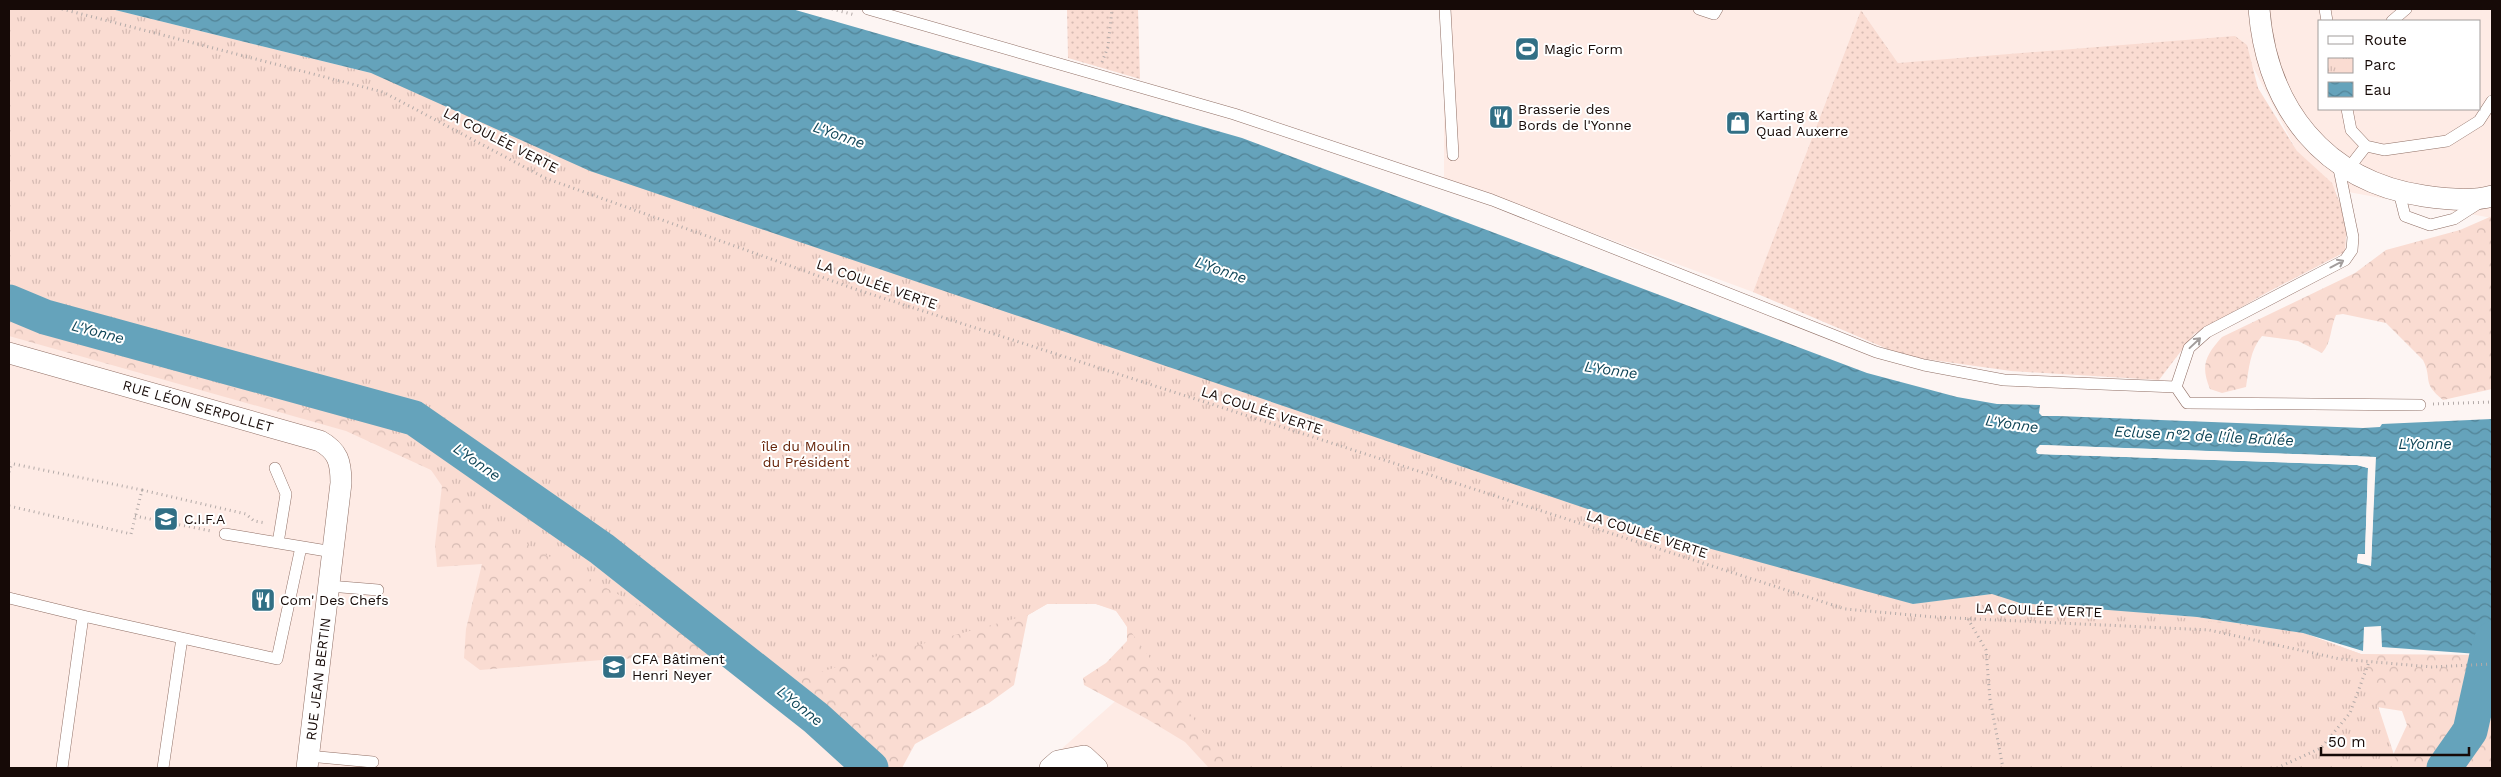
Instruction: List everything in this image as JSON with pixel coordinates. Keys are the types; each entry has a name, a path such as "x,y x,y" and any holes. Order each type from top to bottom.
{"street":[{"path":"2259,9 2261,30 2271,74 2290,112 2316,143 2343,167 2399,192 2440,198 2489,197"},
{"name":"RUE LÉON SERPOLLET","path":"9,353 320,440 336,453 341,463 339,501"},
{"name":"RUE JEAN BERTIN","path":"308,762 339,501"},
{"path":"1050,768 1058,761 1084,756 1096,768"}],"lane":[{"path":"868,9 1234,114 1492,200 1876,352 1924,365 2004,380 2176,387"},
{"path":"1446,9 1454,155"},
{"path":"1699,9 1714,14 1717,9"},
{"path":"2393,20 2406,9"},
{"path":"2347,110 2351,130 2366,146 2384,150 2447,141 2479,121 2492,101"},
{"path":"2176,387 2189,348 2207,332 2345,260 2352,250 2353,237 2343,167 2366,146"},
{"path":"2399,192 2405,216 2430,225 2454,219 2489,197"},
{"path":"2176,387 2187,402 2420,404"},
{"path":"275,468 286,494 278,543"},
{"path":"225,534 333,552"},
{"path":"9,598 277,659 301,547"},
{"path":"329,586 378,590"},
{"path":"62,768 83,616"},
{"path":"164,768 182,638"},
{"path":"308,762 373,762"}],"path":[{"name":"LA COULÉE VERTE","path":"62,9 383,92 545,178 852,288 1845,609 1968,619 2209,630 2340,659 2432,667 2492,664"},
{"path":"1096,73 1108,47 1112,9"},
{"path":"2420,404 2492,402"},
{"path":"9,472 10,463 246,514 254,521"},
{"path":"9,506 131,534 142,490"},
{"path":"136,516 225,534"},
{"path":"1968,619 1986,650 1990,699 2003,768"},
{"path":"2277,768 2321,748 2350,713 2369,662"}],"shaded area":[{"path":"1444,9 2492,9 2492,218 2315,186 2242,46 1898,63 1861,10 1753,292 1444,178"},
{"path":"9,315 389,432 712,635 877,768 9,768"},
{"path":"1147,673 1218,768 1040,768"}],"green space":[{"name":"île du Moulin du Président","path":"9,9 111,9 1913,604 1992,594 2020,603 2197,617 2303,633 2361,654 2492,655 2492,768 2387,768 2407,725 2402,711 2123,667 1327,768 1209,768 1185,742 1084,685 1083,678 1106,663 1127,641 1127,627 1116,610 1096,604 1047,604 1028,615 1014,685 989,703 915,744 902,768 847,768 812,736 711,656 614,659 480,670 464,658 466,629 482,564 437,567 435,545 442,486 431,470 346,431 9,336"},
{"name":"île du Moulin du Président","path":"9,9 111,9 371,73 1682,541 1913,604 1992,594 2303,633 2361,654 2397,764 2395,768 1229,768 1116,611 1096,604 1047,604 1028,615 779,683 494,526 389,432 157,366 9,311"},
{"path":"1067,9 1138,9 1140,79 1068,58"},
{"path":"1861,10 1898,63 2235,36 2247,45 2258,88 2297,151 2332,183 2347,221 2345,252 2268,292 2194,334 2159,380 2011,371 1904,356 1753,292"},
{"path":"2492,216 2492,389 2443,400 2430,385 2423,360 2386,323 2343,314 2336,315 2328,344 2322,353 2298,341 2262,336 2252,353 2246,387 2222,393 2210,389 2205,373 2206,361 2212,349 2222,337 2355,273 2386,250 2460,230"}],"water":[{"name":"Ecluse n°2 de l'Île Brûlée","path":"111,9 792,9 1242,138 1867,373 1957,397 1997,404 2040,405 2039,413 2042,416 2363,428 2380,427 2382,424 2492,419 2492,655 2382,647 2381,626 2364,627 2363,651 2303,633 2197,617 2020,603 1992,594 1913,604 1682,541 590,171 371,73","holes":["2040,445 2375,457 2371,565 2357,562 2358,554 2365,554 2368,468 2357,465 2038,454 2036,452"]}],"pier":[{"path":"2040,445 2376,457 2371,566 2357,563 2358,554 2365,554 2368,468 2357,465 2038,454 2036,449","holes":["2041,447 2373,460 2369,563 2360,561 2360,557 2367,554 2369,466 2357,462 2039,452"]}],"waterway":[{"name":"L'Yonne","path":"9,302 45,317 414,418 602,549 816,718 871,768"},
{"path":"2444,768 2470,731 2492,639"}],"place":[{"name":"Magic Form","path":"1527,49"},
{"name":"Brasserie des Bords de l'Yonne","path":"1501,117"},
{"name":"Karting & Quad Auxerre","path":"1738,123"},
{"name":"C.I.F.A","path":"166,519"},
{"name":"Com' Des Chefs","path":"263,600"},
{"name":"CFA Bâtiment Henri Neyer","path":"614,667"}]}
